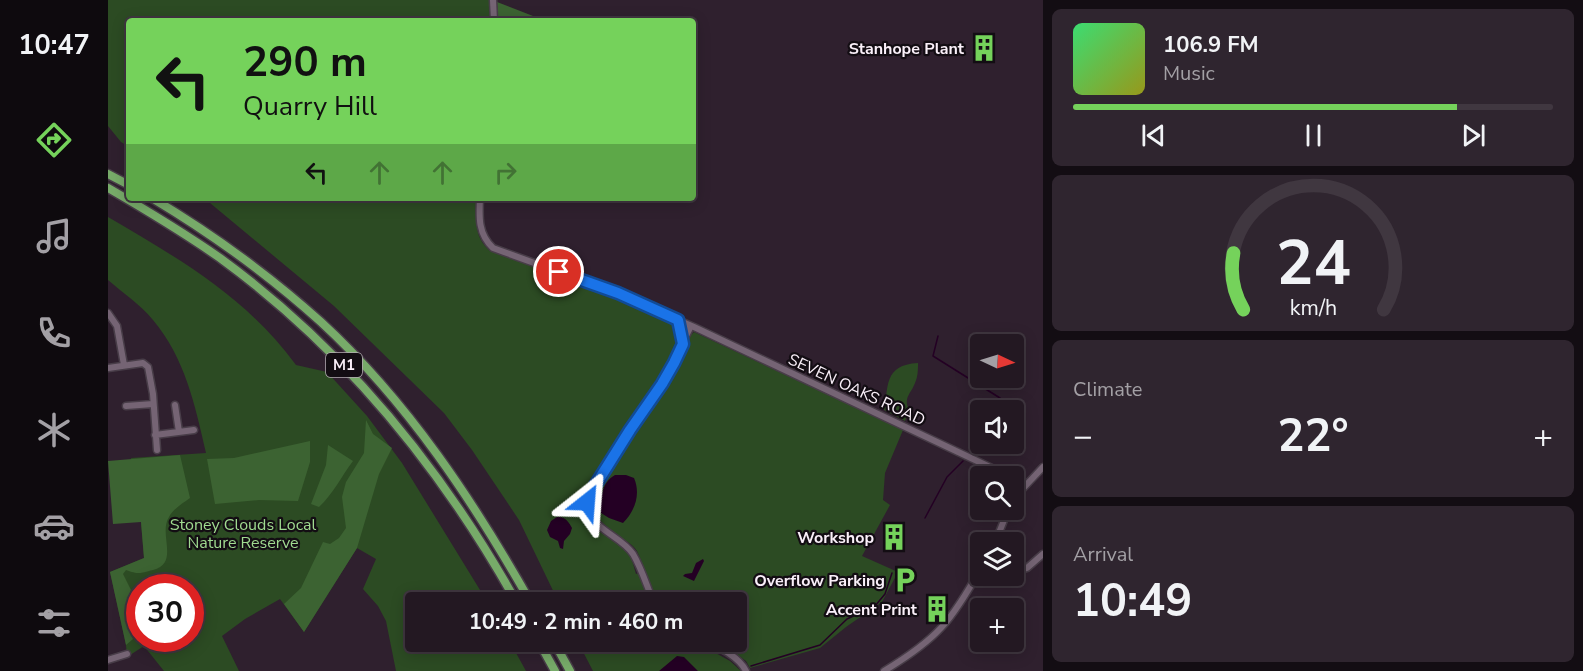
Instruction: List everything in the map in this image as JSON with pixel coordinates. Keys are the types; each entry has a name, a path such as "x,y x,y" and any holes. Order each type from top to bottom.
{"highway":[{"path":"108,174 126,183"},
{"name":"M1","path":"108,188 126,199"},
{"name":"M1","path":"130,201 186,235 227,264 281,307 345,366 395,422 435,472 473,529 510,592"},
{"name":"M1","path":"157,201 245,259 322,323 362,363 450,472 493,537 525,592"},
{"path":"545,652 555,671"},
{"path":"560,652 570,671"}],"street":[{"path":"493,0 494,18"},
{"name":"SEVEN OAKS ROAD","path":"480,201 481,232 493,248 618,293 987,466"},
{"path":"108,313 117,326 124,365"},
{"path":"678,320 683,344"},
{"path":"649,592 632,553 594,522 588,511 587,502 630,430 662,384 691,326"},
{"path":"108,368 143,363 147,366 157,450"},
{"path":"126,406 153,404"},
{"path":"175,405 179,432"},
{"path":"155,435 194,430"},
{"path":"1024,486 1043,468"},
{"path":"1024,570 1043,554"},
{"path":"884,671 913,654 941,629 959,607 971,586"},
{"path":"725,652 742,663 746,671"},
{"path":"108,660 127,654"}],"green space":[{"path":"108,0 490,0 491,18 126,18 126,145 108,126"},
{"path":"497,2 533,16 533,18 498,18"},
{"path":"208,201 477,201 478,232 480,239 489,250 615,297 674,323 679,343 658,385 582,491 578,503 585,521 628,552 636,574 640,573 646,592 554,592 519,520 444,413 334,306"},
{"name":"Stoney Clouds Local Nature Reserve","path":"108,217 186,265 233,299 276,341 296,365 327,372 367,416 402,463 481,592 405,592 405,652 516,652 526,671 396,671 386,621 378,606 363,589 376,559 357,548 304,632 280,599 245,619 222,636 239,671 164,671 149,652 204,652 204,574 126,574 126,645 110,572 144,558 131,458 206,453 193,400 181,366 164,335 137,304 108,280"},
{"path":"694,332 903,430 885,473 883,500 890,505 862,556 898,572 882,602 820,648 750,668 746,661 733,652 747,652 747,592 653,592 636,549 601,522 594,510 595,494 600,483 668,381"},
{"path":"918,363 916,380 907,399 909,410 905,421 884,410 888,386 893,373 899,368"},
{"path":"366,420 373,434 392,448 379,474 357,548 304,632 284,604 301,588 323,542 330,544 339,538 346,528 342,497 346,482 364,453"},
{"path":"310,441 310,462 298,501 259,500 215,504 207,459 234,458"},
{"path":"328,445 353,461 319,507 311,504 326,465"},
{"path":"180,455 190,498 173,511 166,524 167,555 161,566 140,573 126,570 123,574 126,580 126,645 110,572 144,558 141,522 113,524 108,461"},
{"path":"583,652 714,652 730,661 741,671 593,671"}],"shaded area":[{"path":"615,475 634,478 637,490 636,502 623,523 601,513 604,487"},
{"path":"557,517 564,518 572,528 564,541 563,549 560,548 558,541 550,537 547,530 551,521"},
{"path":"703,559 694,581 683,576 692,573 696,563"},
{"path":"677,656 684,657 698,671 659,671"}],"waterway":[{"path":"938,336 933,356 1000,398"},
{"path":"925,518 947,477 963,461"},
{"path":"751,666 820,645 847,619 875,606 885,594 892,573"}],"place":[{"name":"Stanhope Plant","path":"984,48"},
{"name":"Workshop","path":"894,537"},
{"name":"Overflow Parking","path":"905,580"},
{"name":"Accent Print","path":"937,609"}],"route":[{"path":"559,272 618,293 678,320 683,344 662,384 630,430 587,502"}]}
